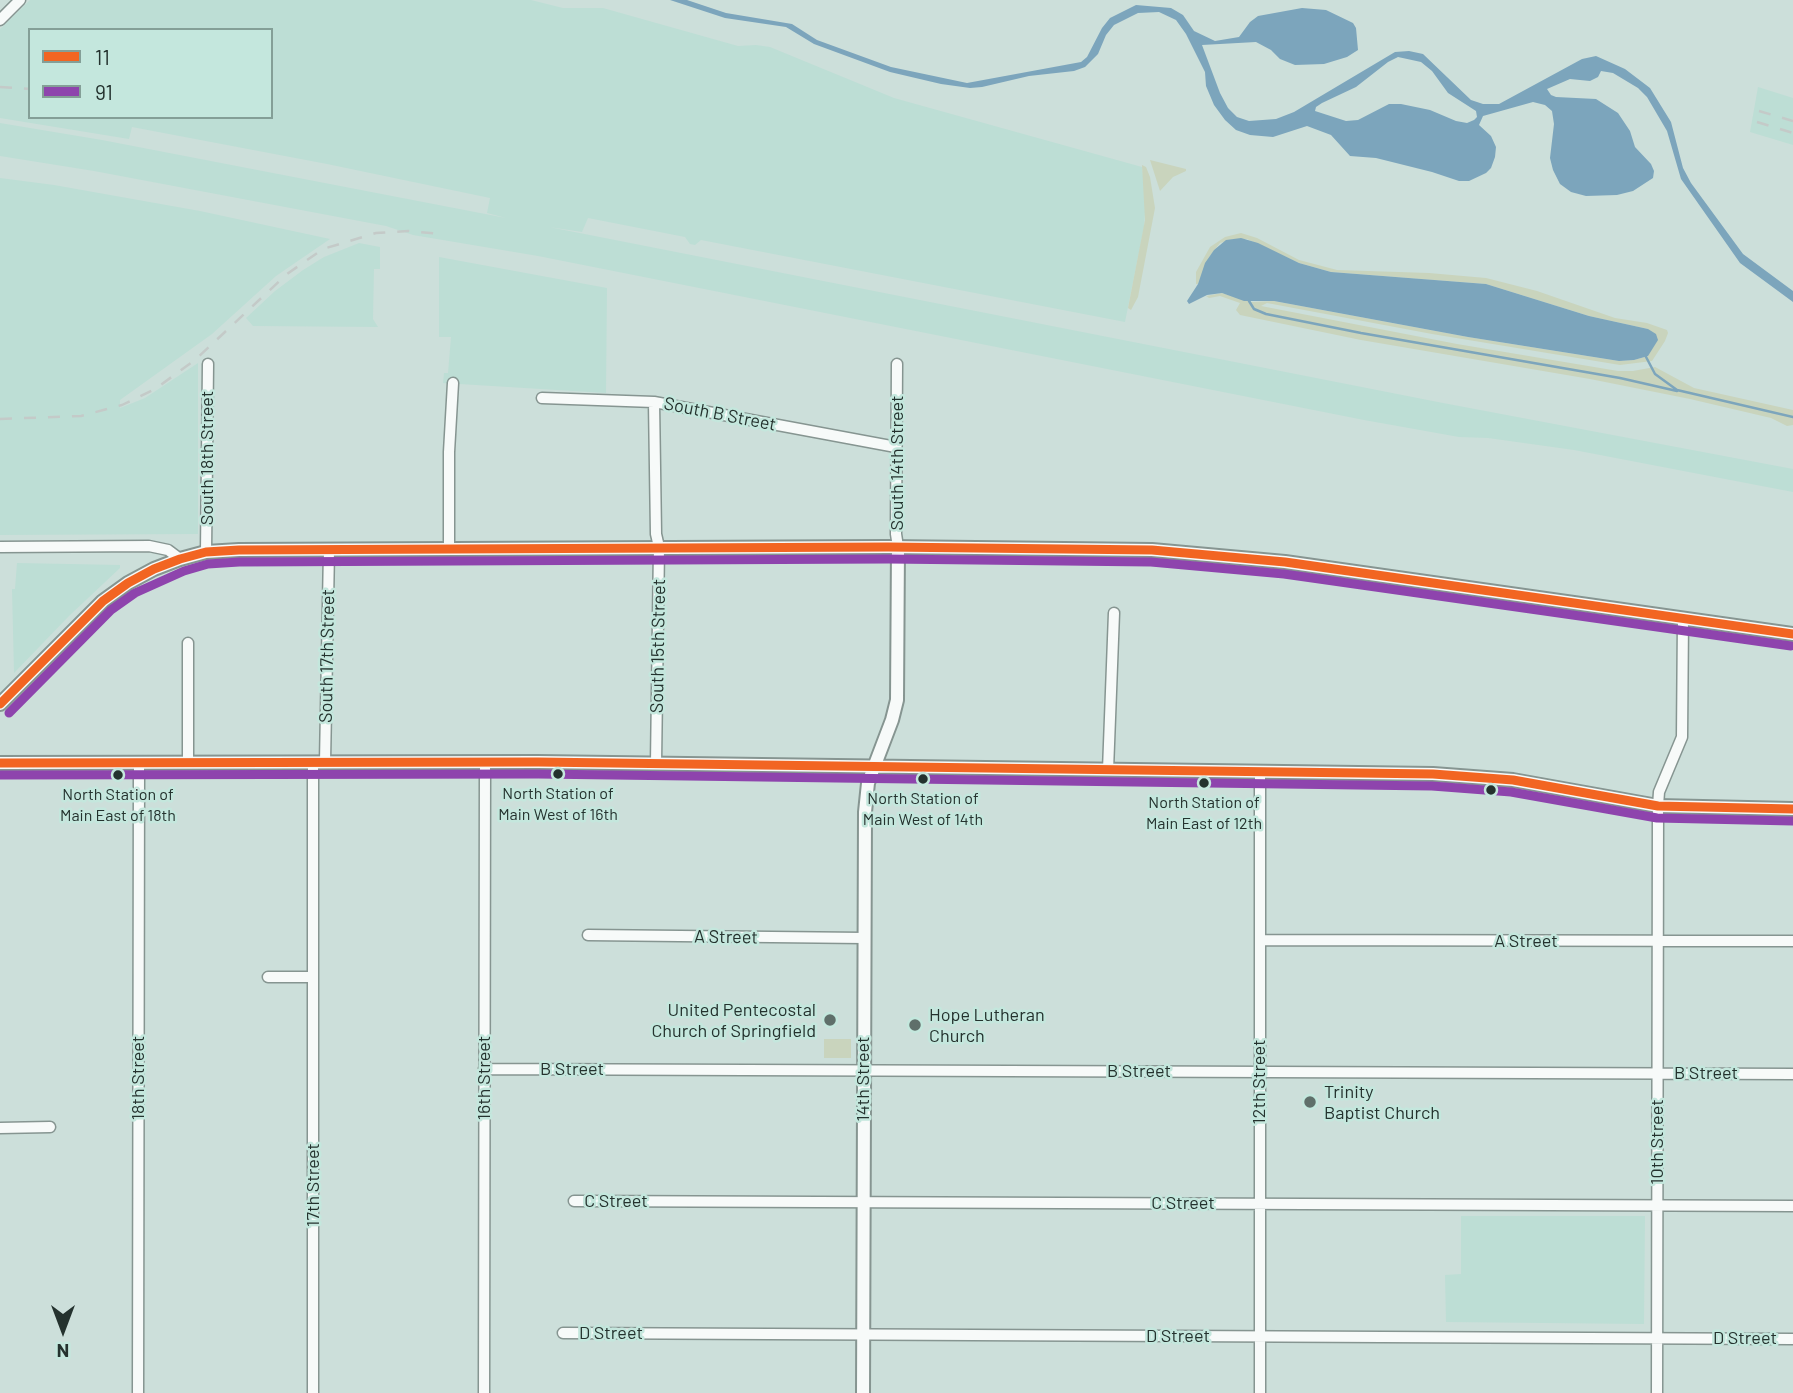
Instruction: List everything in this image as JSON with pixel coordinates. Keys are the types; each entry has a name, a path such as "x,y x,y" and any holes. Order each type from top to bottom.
{"main road":[{"path":"0,704 103,601 128,583 180,559 206,552 239,550 898,547 1209,553 1793,634"},
{"name":"South 14th Street","path":"873,767 898,700 898,547"},
{"path":"0,764 656,763 1479,776 1658,806 1793,809"},
{"name":"14th Street","path":"863,1393 865,812 868,783 873,767"}],"street":[{"path":"0,20 20,0"},
{"name":"South 18th Street","path":"206,552 208,364"},
{"name":"South 14th Street","path":"897,364 898,547"},
{"path":"449,548 449,452 453,383"},
{"name":"South B Street","path":"542,398 654,402 896,447"},
{"name":"South 15th Street","path":"654,402 656,525 659,547 656,763"},
{"path":"0,547 149,546 168,550 180,559"},
{"name":"South 17th Street","path":"319,762 329,550"},
{"path":"1108,769 1114,612"},
{"name":"10th Street","path":"1657,1393 1658,806 1660,792 1682,737 1683,618"},
{"path":"188,643 188,762"},
{"name":"18th Street","path":"138,1393 139,762"},
{"name":"17th Street","path":"313,1393 313,977 319,762"},
{"name":"16th Street","path":"484,1393 485,762"},
{"name":"12th Street","path":"1260,772 1260,1393"},
{"name":"A Street","path":"588,935 864,938"},
{"name":"A Street","path":"1260,940 1793,941"},
{"path":"268,977 313,977"},
{"name":"B Street","path":"484,1069 1793,1074"},
{"path":"0,1128 50,1128"},
{"name":"C Street","path":"574,1201 1793,1206"},
{"name":"D Street","path":"563,1333 1793,1339"}],"shaded area":[{"path":"30,0 531,0 563,8 603,8 738,46 770,47 894,98 1142,167 1146,199 1144,227 1125,322 701,240 695,245 690,244 685,237 588,218 582,232 549,227 1793,469 1793,492 1574,450 1488,438 1459,437 1364,420 538,256 413,235 386,226 0,156 0,123 102,140 506,218 487,213 490,198 327,164 132,127 129,139 0,118 0,29"},
{"path":"1758,87 1793,98 1793,145 1750,132"},
{"path":"1150,160 1186,171 1173,177 1160,191"},
{"path":"1142,165 1146,167 1150,177 1155,208 1138,297 1131,310 1128,308 1145,220"},
{"path":"0,178 200,211 330,239 276,276 212,334 120,400 120,408 145,398 198,363 198,534 0,535"},
{"path":"1241,233 1257,238 1299,260 1337,270 1486,278 1537,291 1615,318 1647,323 1667,330 1668,333 1652,361 1620,365 1267,303 1261,306 1457,344 1618,371 1655,367 1694,388 1793,410 1793,425 1787,426 1771,418 1690,399 1590,379 1361,340 1240,315 1236,310 1240,303 1220,296 1206,296 1222,293 1252,302 1274,301 1468,337 1619,361 1648,356 1648,329 1589,316 1486,284 1331,272 1299,263 1247,239 1220,243 1209,257 1196,284 1196,272 1210,247 1225,237"},
{"path":"359,243 380,247 380,269 374,269 373,319 378,327 253,326 246,318 303,270 324,257"},
{"path":"439,257 607,288 606,393 443,383 444,373 448,373 451,337 439,337"},
{"path":"17,563 120,565 120,568 14,673 12,589 15,589"},
{"path":"824,1039 851,1039 851,1058 824,1058"},
{"path":"1461,1216 1645,1216 1644,1324 1446,1322 1445,1275 1461,1274"}],"water":[{"path":"670,0 687,0 726,13 792,24 817,40 891,67 967,83 1081,62 1087,57 1110,18 1136,5 1171,8 1183,15 1194,31 1215,41 1239,37 1258,16 1302,8 1326,10 1353,23 1358,50 1347,57 1324,64 1295,65 1280,59 1271,50 1256,42 1202,45 1228,108 1237,117 1249,121 1276,119 1294,112 1395,52 1423,54 1471,100 1483,104 1499,104 1582,59 1596,56 1625,69 1650,88 1671,122 1683,168 1691,183 1743,254 1793,291 1793,302 1740,263 1681,179 1667,131 1647,97 1638,88 1613,73 1601,71 1598,77 1590,81 1570,79 1547,89 1556,97 1596,99 1618,113 1630,131 1635,147 1651,164 1653,178 1633,191 1617,195 1586,196 1571,192 1560,184 1550,158 1554,124 1552,111 1545,105 1533,102 1483,116 1479,125 1491,136 1496,147 1495,157 1486,173 1469,181 1459,181 1376,158 1350,156 1331,135 1307,126 1273,137 1250,135 1236,130 1214,105 1206,86 1205,72 1186,34 1176,20 1159,12 1138,13 1114,25 1106,35 1098,54 1085,67 970,88 890,72 814,44 786,27 725,18","holes":["1398,57 1421,62 1432,71 1448,93 1476,111 1477,117 1474,120 1467,123 1456,121 1430,110 1401,104 1389,104 1358,120 1346,121 1315,111 1322,103 1356,87"]},
{"path":"1241,238 1258,243 1299,263 1331,272 1486,284 1589,316 1648,329 1656,334 1658,340 1648,356 1619,361 1468,337 1274,301 1244,301 1222,293 1207,295 1189,304 1187,301 1214,250 1226,240"}],"waterway":[{"path":"1249,301 1254,309 1266,314 1620,378 1677,391"},
{"path":"1645,355 1655,374 1677,390 1793,417"}],"railway":[{"path":"0,87 28,89"},
{"path":"1759,111 1793,121"},
{"path":"1757,122 1793,133"},
{"path":"0,419 81,416 122,405 155,389 195,360 287,274 323,249 376,233 408,231 442,234"}],"transit line":[{"name":"11","path":"0,704 103,601 128,583 180,559 206,552 239,550 888,547 1152,550 1285,562 1793,634"},
{"name":"91","path":"9,713 111,610 135,593 184,571 208,564 239,562 888,559 1151,562 1284,574 1791,646"},
{"name":"11","path":"0,763 538,762 1433,774 1513,780 1658,806 1793,809"},
{"name":"91","path":"0,775 538,774 1432,786 1511,792 1657,818 1793,821"}],"place":[{"name":"North Station of Main West of 16th","path":"558,774"},
{"name":"North Station of Main East of 18th","path":"118,775"},
{"name":"North Station of Main West of 14th","path":"923,779"},
{"name":"North Station of Main East of 12th","path":"1204,783"},
{"name":"United Pentecostal Church of Springfield","path":"830,1020"},
{"name":"Hope Lutheran Church","path":"915,1025"},
{"name":"Trinity Baptist Church","path":"1310,1102"}]}
